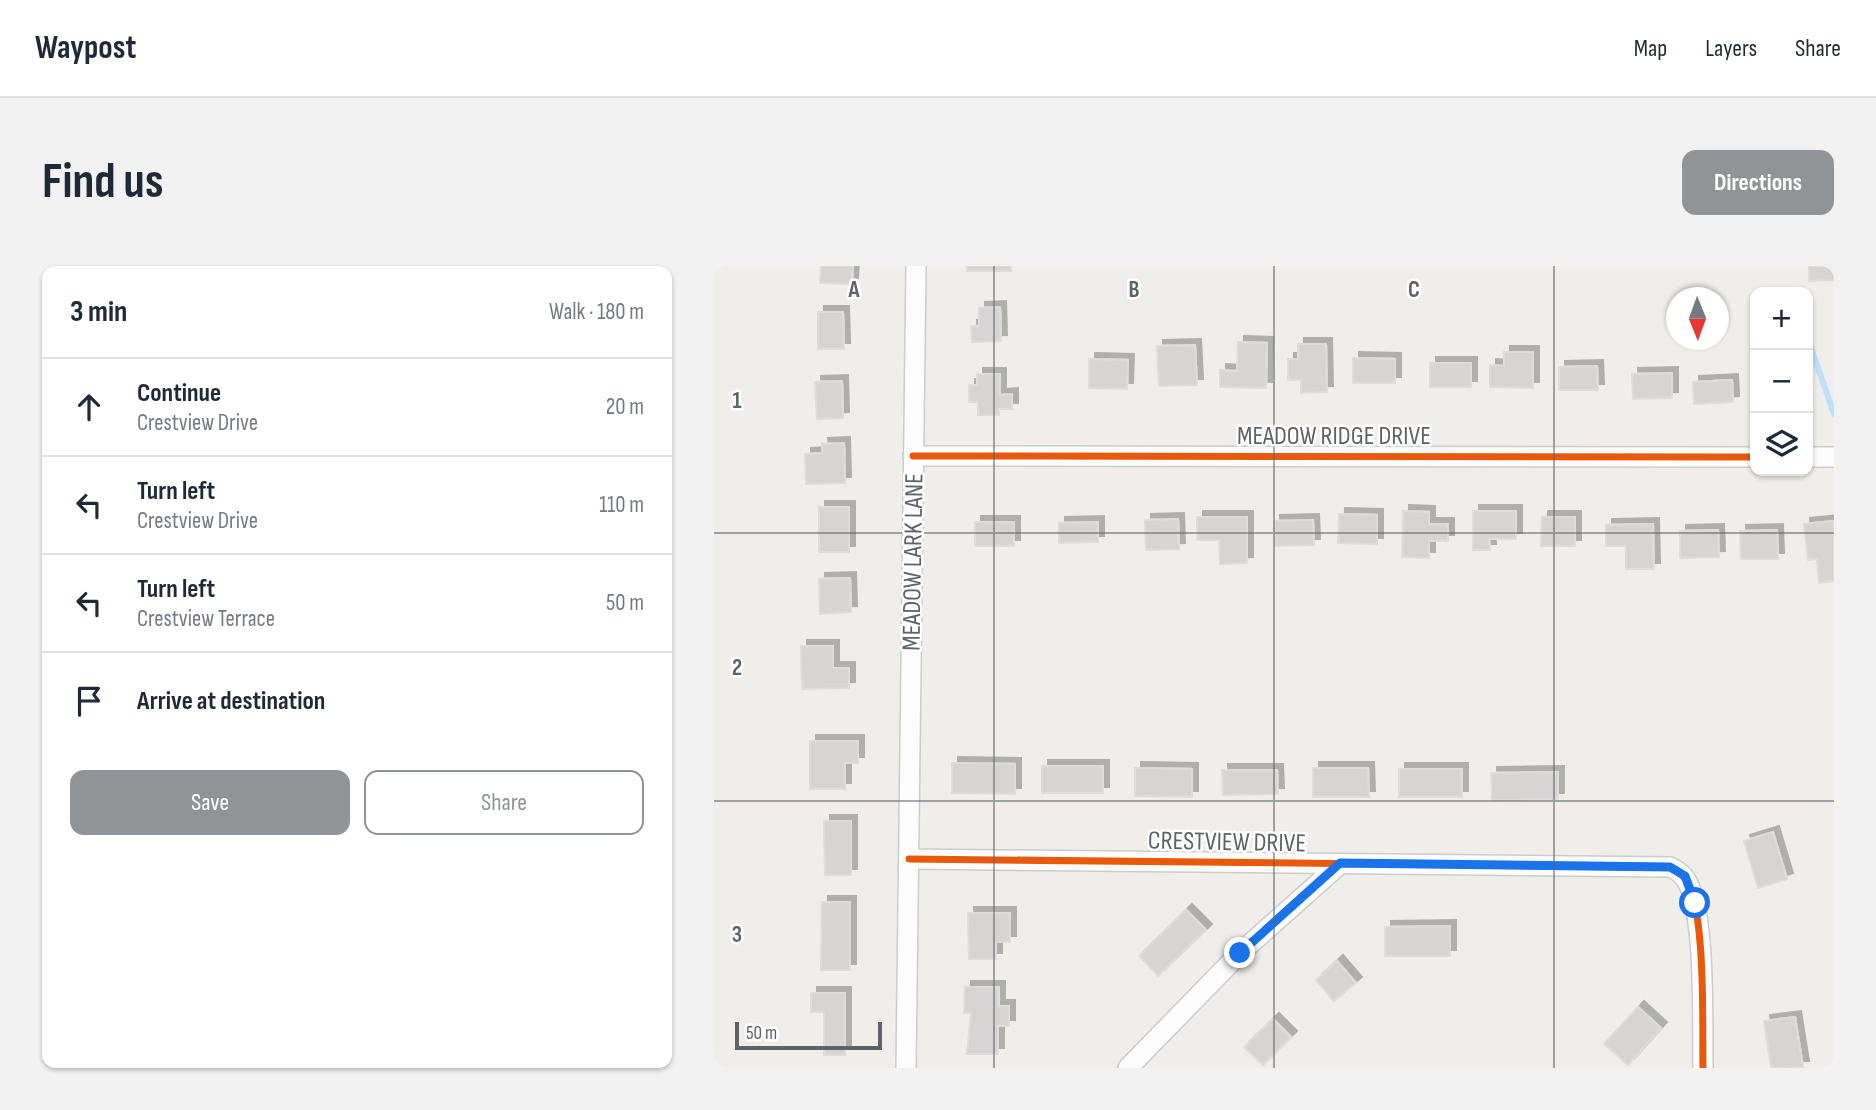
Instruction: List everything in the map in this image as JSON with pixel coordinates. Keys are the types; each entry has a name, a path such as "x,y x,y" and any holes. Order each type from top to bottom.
{"street":[{"name":"MEADOW LARK LANE","path":"909,859 916,266"},
{"name":"MEADOW RIDGE DRIVE","path":"913,456 1750,457"},
{"path":"1813,457 1834,457"},
{"name":"CRESTVIEW DRIVE","path":"909,859 1670,867 1685,876 1695,903 1701,953 1703,1068"},
{"path":"906,1068 909,859"},
{"path":"1128,1068 1240,953 1340,863"}],"building":[{"path":"821,266 853,266 852,284 820,283"},
{"path":"967,266 1011,266 1011,271 967,271"},
{"path":"1809,266 1834,266 1834,280 1809,281"},
{"path":"1000,307 1001,341 972,342 971,326 979,326 979,308"},
{"path":"818,312 843,312 844,349 818,349"},
{"path":"1238,342 1267,343 1266,388 1220,387 1220,370 1237,371"},
{"path":"1298,344 1326,344 1327,392 1301,393 1301,380 1288,380 1288,359 1298,359"},
{"path":"1195,345 1197,385 1159,386 1157,346"},
{"path":"1504,352 1533,352 1533,388 1490,387 1490,365 1504,366"},
{"path":"1353,358 1395,359 1395,383 1353,383"},
{"path":"1089,359 1128,360 1127,389 1089,388"},
{"path":"1430,363 1471,363 1471,387 1430,387"},
{"path":"1597,366 1598,390 1559,390 1559,367"},
{"path":"1672,373 1672,398 1633,399 1632,374"},
{"path":"977,374 1000,374 1000,395 1012,394 1012,409 999,409 999,415 978,415 978,402 969,402 969,385 977,385"},
{"path":"1732,380 1733,402 1694,404 1693,382"},
{"path":"842,381 843,418 817,419 815,382"},
{"path":"844,443 845,483 806,484 805,454 823,453 822,444"},
{"path":"819,507 849,507 849,552 819,552"},
{"path":"1403,511 1429,512 1429,524 1448,524 1448,541 1429,541 1429,558 1402,557"},
{"path":"1473,511 1516,511 1516,539 1489,539 1490,550 1473,550"},
{"path":"1339,514 1377,515 1377,544 1338,543"},
{"path":"1197,517 1247,517 1247,563 1220,564 1219,540 1197,540"},
{"path":"1542,517 1575,517 1575,546 1541,546"},
{"path":"1178,519 1179,549 1146,550 1145,520"},
{"path":"1313,520 1314,545 1275,546 1274,521"},
{"path":"1834,521 1834,581 1819,583 1817,559 1808,560 1804,524"},
{"path":"975,522 1014,522 1014,546 975,546"},
{"path":"1098,522 1098,542 1059,543 1059,523"},
{"path":"1653,524 1654,569 1626,569 1626,546 1606,546 1606,525"},
{"path":"1718,530 1719,557 1680,558 1680,531"},
{"path":"1777,530 1778,559 1741,559 1740,531"},
{"path":"850,578 851,612 820,614 819,579"},
{"path":"801,646 833,646 833,668 849,668 849,688 802,689"},
{"path":"810,741 858,741 858,763 845,763 845,789 810,789"},
{"path":"952,763 1015,764 1015,794 952,793"},
{"path":"1042,766 1103,766 1103,793 1042,793"},
{"path":"1135,768 1192,769 1192,797 1135,796"},
{"path":"1313,768 1368,768 1369,797 1313,797"},
{"path":"1399,769 1462,769 1462,797 1399,797"},
{"path":"1222,770 1277,770 1278,794 1223,795"},
{"path":"1558,772 1558,799 1492,800 1491,773"},
{"path":"824,821 851,821 851,875 825,875"},
{"path":"1773,832 1787,879 1758,888 1744,841"},
{"path":"822,902 850,902 850,970 821,970"},
{"path":"1186,910 1206,930 1158,976 1139,956"},
{"path":"968,913 1010,913 1010,942 996,942 996,959 969,959"},
{"path":"1450,926 1450,956 1385,956 1385,927"},
{"path":"1337,961 1356,983 1334,1001 1316,980"},
{"path":"965,987 999,987 999,1006 1009,1006 1009,1026 998,1026 998,1054 967,1054 971,1013 964,1013"},
{"path":"811,993 845,993 845,1055 824,1055 824,1012 811,1012"},
{"path":"1638,1007 1661,1028 1628,1065 1604,1044"},
{"path":"1795,1017 1803,1067 1771,1068 1764,1021"},
{"path":"1273,1019 1291,1037 1263,1065 1244,1047"}],"waterway":[{"path":"1812,350 1834,414"}],"cycle path":[{"path":"913,456 1750,457"},
{"path":"909,859 1670,867 1683,876 1691,890 1696,911 1702,967 1703,1068"}],"route":[{"path":"1240,953 1340,863 1643,864 1670,867 1685,876 1695,903"}]}
